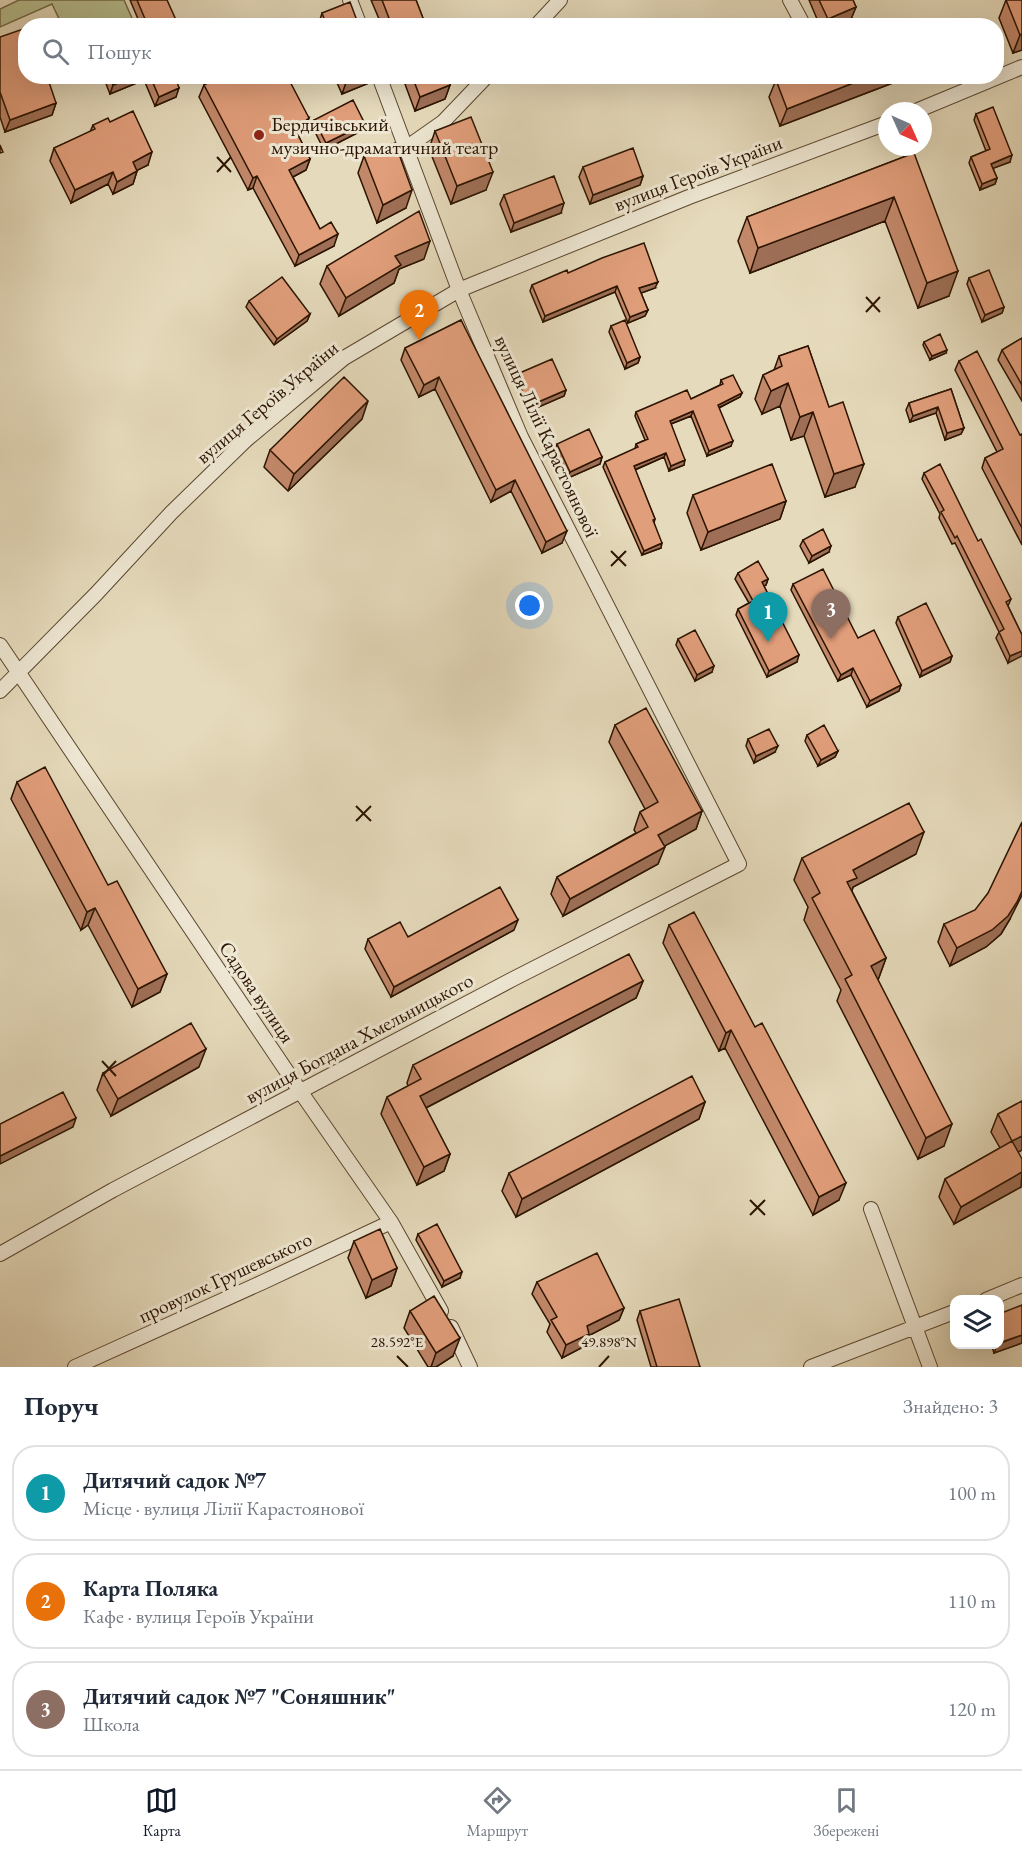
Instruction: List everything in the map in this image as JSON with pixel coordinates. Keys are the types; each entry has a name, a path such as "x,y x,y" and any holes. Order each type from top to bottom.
{"street":[{"path":"350,0 357,18"},
{"path":"543,18 560,0"},
{"path":"790,0 800,18"},
{"path":"1004,75 1022,68"},
{"name":"вулиця Лілії Карастоянової","path":"382,84 459,290 521,437 739,864"},
{"path":"406,148 443,122 479,84"},
{"path":"932,105 983,84"},
{"name":"вулиця Героїв України","path":"0,691 96,594 171,513 246,440 344,358 459,290 689,197 878,126"},
{"name":"Садова вулиця","path":"0,645 300,1091 391,1222 452,1330 470,1367"},
{"name":"вулиця Богдана Хмельницького","path":"0,1254 113,1190 300,1091 739,864"},
{"path":"872,1209 930,1367"},
{"name":"провулок Грушевського","path":"75,1367 391,1222"},
{"path":"996,1295 1022,1285"},
{"path":"811,1367 950,1314"}],"green space":[{"path":"19,0 124,0 132,18 59,18 52,4 0,27 0,9"}],"building":[{"path":"137,0 167,0 175,18 145,18"},
{"path":"382,0 416,0 423,18 389,18"},
{"path":"819,0 853,0 856,7 828,18"},
{"path":"1006,0 1022,0 1022,34 1020,35"},
{"path":"350,2 356,18 324,18 322,13"},
{"path":"18,31 18,84 50,84 56,103 10,120 0,92 0,37"},
{"path":"153,84 178,84 179,88 159,97"},
{"name":"Бердичівський музично-драматичний театр","path":"291,84 309,118 295,129 310,159 289,170 320,229 331,222 338,234 299,255 257,176 253,178 204,85"},
{"path":"415,84 450,85 420,97"},
{"path":"778,84 851,84 787,109"},
{"path":"353,100 365,124 326,143 314,120"},
{"path":"993,107 1012,155 991,164 997,178 982,184 971,157 990,149 976,114"},
{"path":"133,111 152,152 133,162 137,171 117,182 113,172 75,190 54,148 95,129 93,125 108,118 110,122"},
{"path":"471,117 493,172 457,186 435,131"},
{"path":"395,143 412,190 383,205 364,156"},
{"path":"633,148 643,176 593,195 583,167"},
{"path":"906,156 915,156 958,271 927,283 894,197 758,248 747,217"},
{"path":"554,176 564,203 514,223 504,195"},
{"path":"419,211 430,241 395,256 401,265 346,298 327,266"},
{"path":"644,243 658,282 639,288 648,310 630,317 617,286 545,316 532,285"},
{"path":"989,270 1004,307 985,315 969,278"},
{"path":"282,277 310,314 277,339 249,301"},
{"path":"461,320 567,531 546,542 515,480 496,490 439,377 424,385 405,348"},
{"path":"625,320 640,357 627,363 611,326"},
{"path":"940,334 947,350 932,356 924,342"},
{"path":"1022,338 1022,385 1002,350"},
{"path":"808,346 829,407 843,402 864,464 834,474 813,412 800,417 788,383 771,391 763,375 782,366 779,356"},
{"path":"977,351 1020,435 1022,434 1022,528 985,458 1003,449 959,361"},
{"path":"552,359 566,390 529,406 515,375"},
{"path":"733,375 742,393 718,405 733,441 709,451 693,411 670,421 685,460 671,466 666,453 634,466 662,543 644,551 605,462 638,447 636,444 648,439 636,412 687,390 691,399 723,384 721,380"},
{"path":"344,377 368,401 294,474 270,450"},
{"path":"951,389 964,428 947,433 938,407 913,416 909,403"},
{"path":"589,429 602,457 570,472 557,444"},
{"path":"772,464 786,501 708,532 693,495"},
{"path":"940,464 978,541 981,539 1011,599 1006,602 1022,635 1022,651 1010,656 999,632 1004,629 957,536 955,538 941,512 944,510 924,473"},
{"path":"823,529 831,546 812,556 803,540"},
{"path":"758,561 768,579 762,582 799,655 769,671 738,609 753,601 738,573"},
{"path":"823,569 858,638 874,630 901,685 870,701 853,668 841,675 793,584"},
{"path":"926,603 952,656 922,671 898,617"},
{"path":"695,630 714,666 697,675 678,639"},
{"path":"646,708 702,811 658,835 665,847 570,899 557,877 648,827 640,812 658,802 615,725"},
{"path":"824,725 838,751 821,760 807,735"},
{"path":"769,729 778,746 756,756 748,739"},
{"path":"45,767 108,885 117,881 167,974 138,989 95,908 87,912 17,782"},
{"path":"909,803 924,832 853,870 857,878 847,882 886,958 871,966 952,1124 926,1138 845,979 852,975 812,898 820,893 802,858"},
{"path":"1022,822 1022,891 1017,902 1008,916 992,930 957,948 944,924 975,910 988,893"},
{"path":"500,887 518,920 394,987 368,939 400,922 408,937"},
{"path":"694,912 755,1027 762,1023 846,1183 819,1197 731,1030 726,1033 669,925"},
{"path":"629,954 643,981 420,1096 450,1154 424,1167 387,1097 421,1079 413,1065"},
{"path":"191,1023 206,1049 118,1099 103,1073"},
{"path":"692,1076 705,1102 522,1199 509,1173"},
{"path":"63,1092 76,1118 0,1156 0,1124"},
{"path":"1022,1101 1022,1136 1012,1141 998,1114"},
{"path":"1012,1141 1022,1159 1022,1172 961,1207 945,1179"},
{"path":"437,1224 462,1272 444,1281 418,1234"},
{"path":"380,1229 397,1268 372,1280 354,1241"},
{"path":"597,1253 624,1308 587,1326 589,1334 566,1345 551,1320 557,1317 537,1282"},
{"path":"434,1296 460,1338 436,1353 410,1311"},
{"path":"679,1299 700,1367 657,1367 640,1311"},
{"path":"1022,1305 1022,1335 1004,1341 1004,1312"}],"place":[{"name":"Бердичівський музично-драматичний театр","path":"259,135"},
{"name":"Карта Поляка","path":"419,340"},
{"name":"Дитячий садок №7 \"Соняшник\"","path":"831,639"},
{"name":"Дитячий садок №7","path":"768,642"}]}
